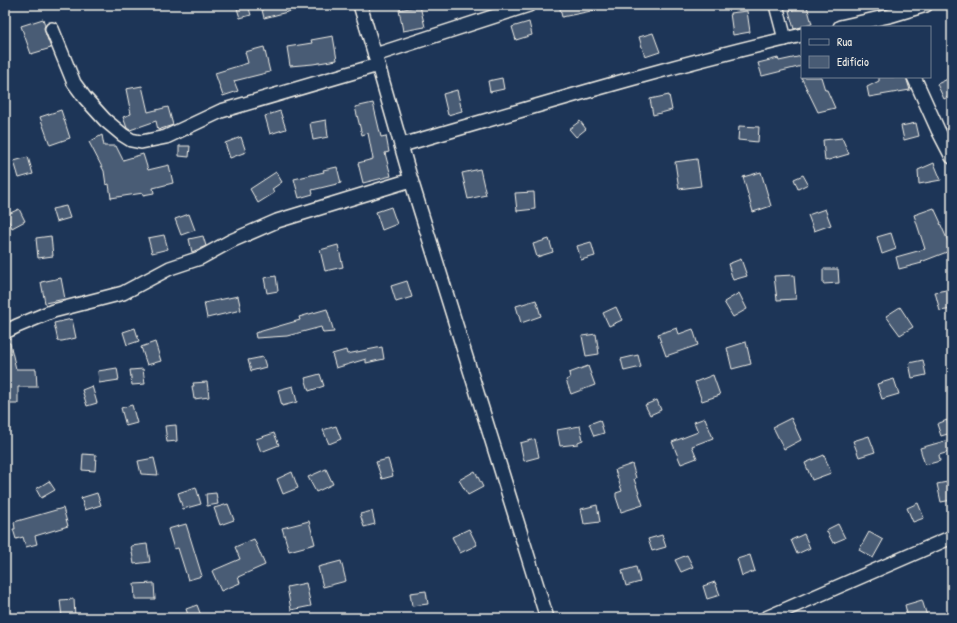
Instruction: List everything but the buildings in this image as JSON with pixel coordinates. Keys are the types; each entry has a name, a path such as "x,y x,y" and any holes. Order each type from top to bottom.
{"street":[{"path":"360,5 411,180 547,618"},
{"path":"52,29 74,83 85,98 105,120 123,135 131,140 140,142 166,137 220,111 377,60 529,5"},
{"path":"776,5 784,39"},
{"path":"850,26 891,22 926,5"},
{"path":"402,146 640,76 784,39 801,36"},
{"path":"914,78 952,157"},
{"path":"5,332 53,310 123,293 170,268 200,258 231,241 277,221 411,180"},
{"path":"766,618 952,537"}]}
